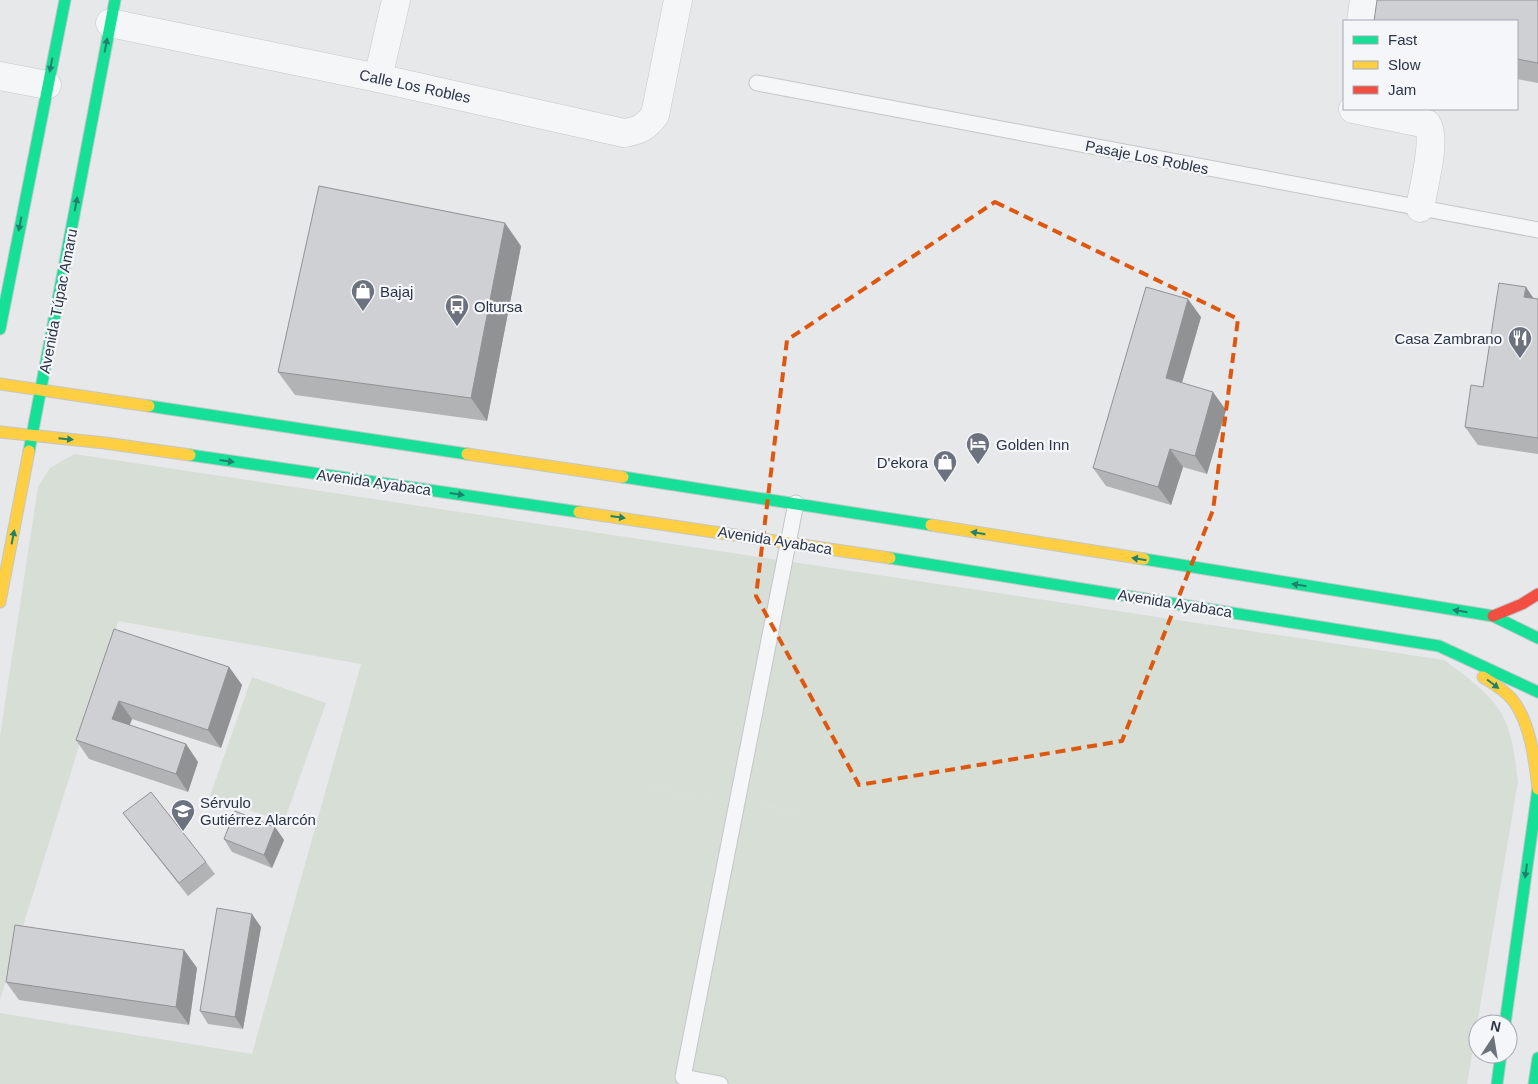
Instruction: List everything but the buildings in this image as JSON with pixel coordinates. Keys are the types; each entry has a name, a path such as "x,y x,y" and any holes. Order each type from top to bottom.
{"street":[{"path":"0,329 65,0"},
{"path":"378,78 396,0"},
{"name":"Calle Los Robles","path":"112,12 378,78 624,133 637,132 647,126 655,115 665,57 678,0"},
{"path":"1361,20 1364,0"},
{"name":"Avenida Túpac Amaru","path":"0,602 42,390 112,12"},
{"path":"0,76 47,85"},
{"path":"1358,110 1427,124 1431,130 1420,208"},
{"path":"0,384 796,504 1493,616 1538,638"},
{"name":"Avenida Ayabaca","path":"0,432 115,445 790,542 1439,646 1538,692"},
{"path":"1493,616 1522,604 1538,594"},
{"path":"1439,646 1511,698 1534,748 1538,789 1506,1014"},
{"path":"1534,1084 1538,1058"},
{"path":"1497,1084 1500,1064"}],"lane":[{"name":"Pasaje Los Robles","path":"757,83 1538,230"},
{"path":"720,1084 680,1080 790,542 796,504"}],"highlighted area":[{"path":"995,202 1238,319 1213,510 1122,741 859,785 756,596 787,340"}],"shaded area":[{"path":"74,454 1444,660 1483,691 1501,713 1511,738 1518,782 1479,1014 1468,1014 1468,1064 1470,1064 1467,1084 0,1084 0,1013 252,1054 361,664 118,621 0,1000 0,736 38,487 50,468"},
{"path":"252,677 326,703 284,822 210,796"}],"traffic: fast":[{"path":"0,329 65,0"},
{"path":"29,451 115,0"},
{"path":"149,406 467,454"},
{"path":"190,455 579,512"},
{"path":"623,477 931,525"},
{"path":"890,558 1439,646 1538,692"},
{"path":"1144,559 1493,616 1538,638"},
{"path":"1506,1014 1538,788"},
{"path":"1534,1084 1538,1058"},
{"path":"1497,1084 1500,1064"}],"traffic: slow":[{"path":"0,384 149,406"},
{"path":"0,432 105,443 190,455"},
{"path":"0,602 29,451"},
{"path":"467,454 623,477"},
{"path":"579,512 890,558"},
{"path":"931,525 1144,559"},
{"path":"1483,677 1511,698 1523,718 1533,754 1538,789"}],"traffic: jam":[{"path":"1493,616 1522,604 1538,594"}],"place":[{"name":"Bajaj","path":"363,312"},
{"name":"Oltursa","path":"457,327"},
{"name":"Casa Zambrano","path":"1520,359"},
{"name":"Golden Inn","path":"978,465"},
{"name":"D'ekora","path":"945,483"},
{"name":"Sérvulo Gutiérrez Alarcón","path":"183,832"}]}
